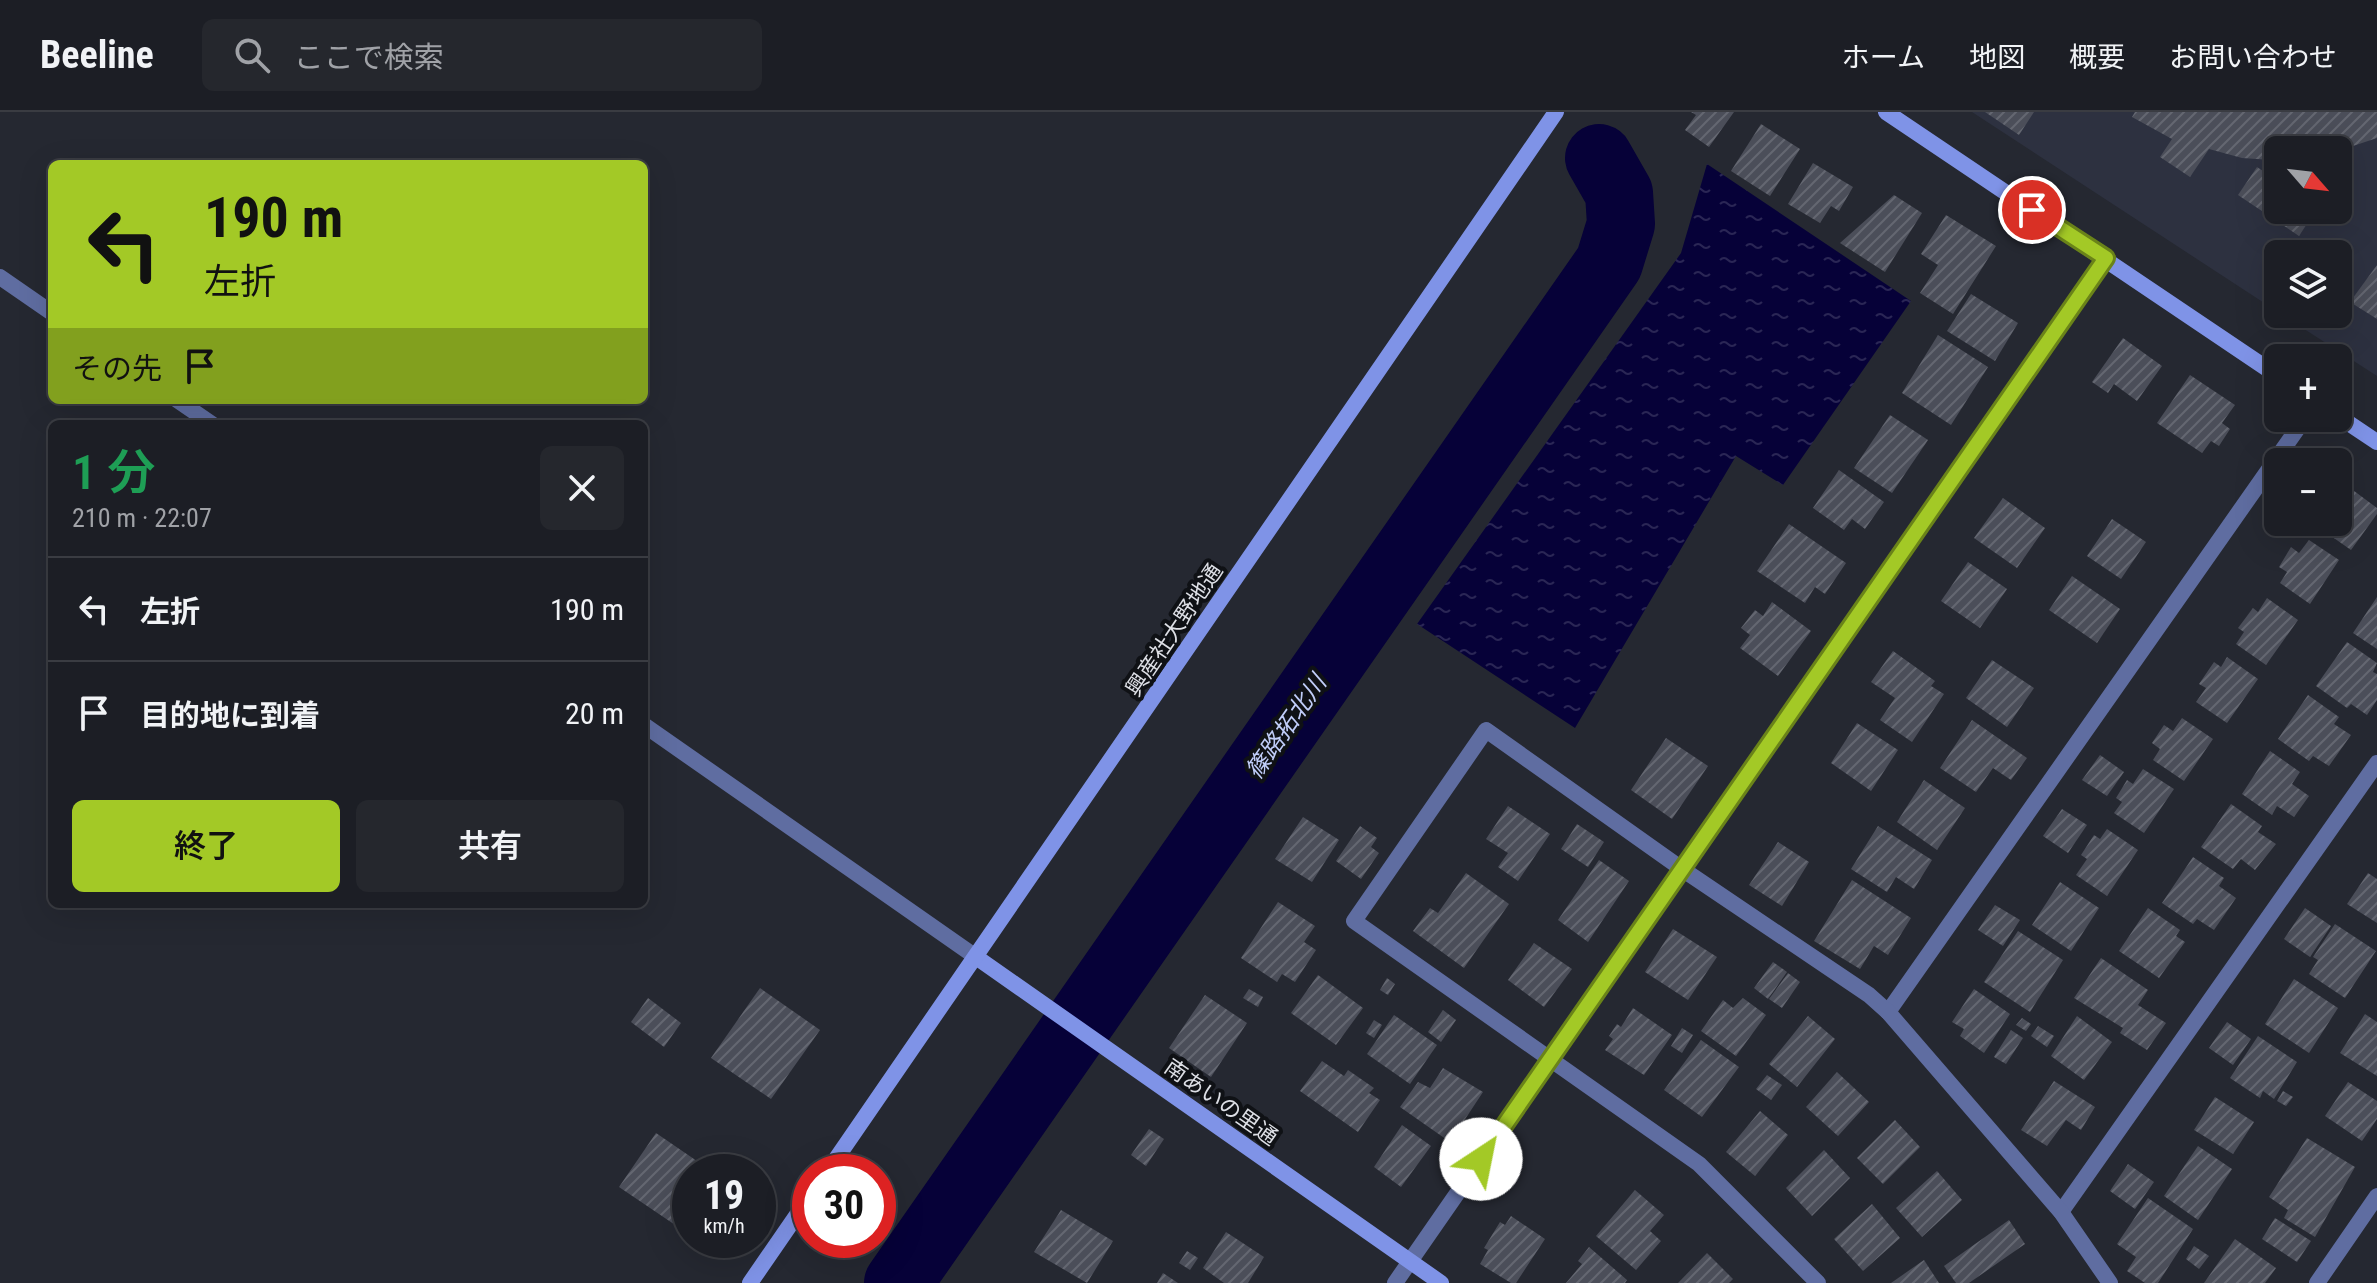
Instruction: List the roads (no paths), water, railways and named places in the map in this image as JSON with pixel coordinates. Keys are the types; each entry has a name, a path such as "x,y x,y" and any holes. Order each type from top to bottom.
{"street":[{"name":"興産社大野地通","path":"839,1154 1556,112"},
{"path":"1886,112 2264,366"},
{"path":"1395,1283 2106,258"},
{"path":"0,277 48,310"},
{"path":"183,404 206,420"},
{"path":"2352,425 2377,442"},
{"path":"1888,1012 2295,432"},
{"path":"648,728 976,957"},
{"path":"1818,1283 1699,1164 1354,921 1486,730 1888,1012 2061,1212 2110,1283"},
{"path":"2061,1212 2377,763"},
{"name":"南あいの里通","path":"976,957 1441,1283"},
{"path":"2317,1283 2377,1196"},
{"path":"750,1283 792,1222"}],"water":[{"path":"1707,164 1911,301 1783,485 1736,456 1575,728 1417,624 1681,253"}],"waterway":[{"name":"篠路拓北川","path":"898,1283 1609,263 1621,224 1619,193 1599,158"}]}
